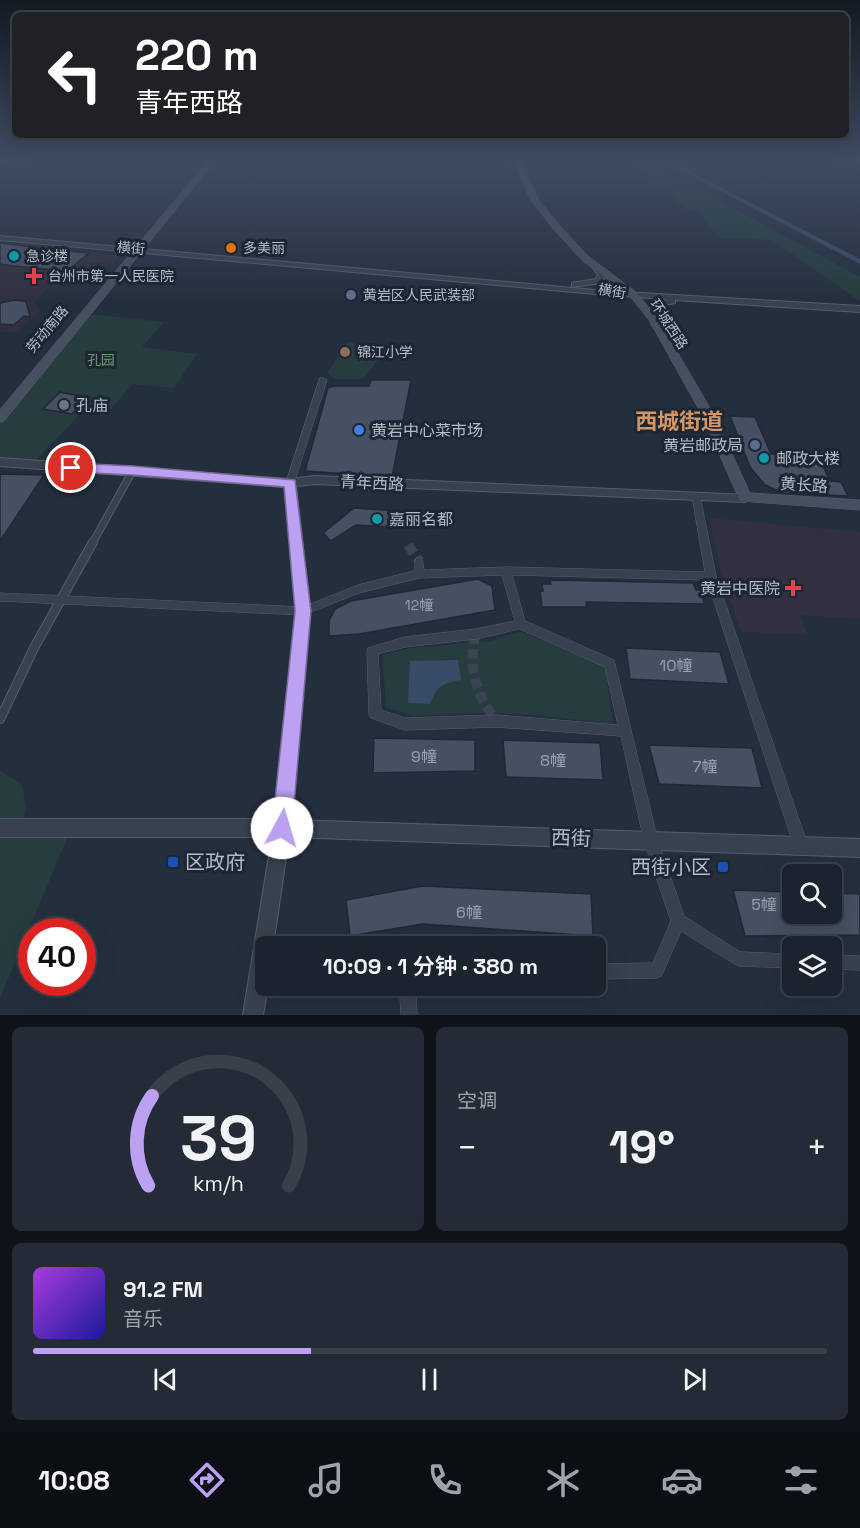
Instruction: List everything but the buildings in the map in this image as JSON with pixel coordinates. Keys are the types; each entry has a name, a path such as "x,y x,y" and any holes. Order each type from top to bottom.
{"main road":[{"name":"劳动南路","path":"134,250 169,207"},
{"name":"劳动南路","path":"0,404 171,207"},
{"name":"环城西路","path":"541,207 579,251 596,267 633,294 656,325 708,415 745,498"},
{"path":"0,418 134,250"},
{"name":"黄长路","path":"745,498 860,506"}],"street":[{"name":"横街","path":"0,237 598,288 633,294"},
{"path":"559,285 585,285 599,281 602,275 596,267"},
{"name":"横街","path":"361,269 633,294"},
{"path":"633,294 692,300 860,309"},
{"path":"656,325 652,310 660,303 692,300"},
{"path":"254,1015 282,828 303,611 290,483 323,380"},
{"name":"青年西路","path":"0,462 290,483 315,480 745,498"},
{"path":"0,719 61,599 133,470"},
{"path":"696,496 711,576 801,846"},
{"path":"419,561 419,574"},
{"path":"0,597 303,611 358,590 419,574 506,571 711,576"},
{"path":"506,571 521,624"},
{"path":"626,731 496,721 405,724 375,714 372,651 405,642 476,634 521,624 610,664 626,731 651,841 678,921 738,959 782,961"},
{"name":"西街","path":"0,828 282,828 860,848"},
{"path":"606,972 657,970 678,921"},
{"path":"842,962 860,963"},
{"path":"408,996 409,1015"}],"shaded area":[{"name":"台州市第一人民医院","path":"0,241 120,256 114,264 83,262 57,287 46,290 34,303 40,311 15,333 0,331"},
{"name":"黄岩中医院","path":"709,518 860,532 860,619 800,615 807,634 741,632 721,572"}],"green space":[{"path":"683,207 731,207 860,277 860,301 772,240 718,238 702,213"},
{"name":"孔园","path":"87,314 164,322 142,347 197,354 174,388 133,384 104,416 81,413 32,464 0,462 0,418"},
{"path":"348,342 387,349 363,379 335,379 327,373"},
{"path":"521,631 605,667 613,724 536,715 479,713 413,716 386,707 382,655 410,648 490,641"},
{"path":"0,770 22,785 26,807 22,828 71,829 34,918 18,918 18,955 0,998"}],"water":[{"path":"458,660 461,680 441,686 430,704 408,703 410,661"}],"waterway":[{"path":"754,207 860,262"}],"tunnel":[{"path":"408,545 419,561"},
{"path":"476,634 473,647 475,680 483,700 496,721"}],"place":[{"name":"多美丽","path":"231,248"},
{"name":"急诊楼","path":"14,256"},
{"name":"台州市第一人民医院","path":"34,276"},
{"name":"黄岩区人民武装部","path":"351,295"},
{"name":"锦江小学","path":"345,352"},
{"name":"孔庙","path":"64,405"},
{"name":"黄岩中心菜市场","path":"359,430"},
{"name":"黄岩邮政局","path":"755,445"},
{"name":"邮政大楼","path":"764,458"},
{"name":"嘉丽名都","path":"377,519"},
{"name":"黄岩中医院","path":"793,588"},
{"name":"区政府","path":"173,862"},
{"name":"西街小区","path":"723,867"}],"district":[{"name":"西城街道","path":"679,421"}],"route":[{"path":"71,468 133,470 290,483 303,611 282,828"}]}
